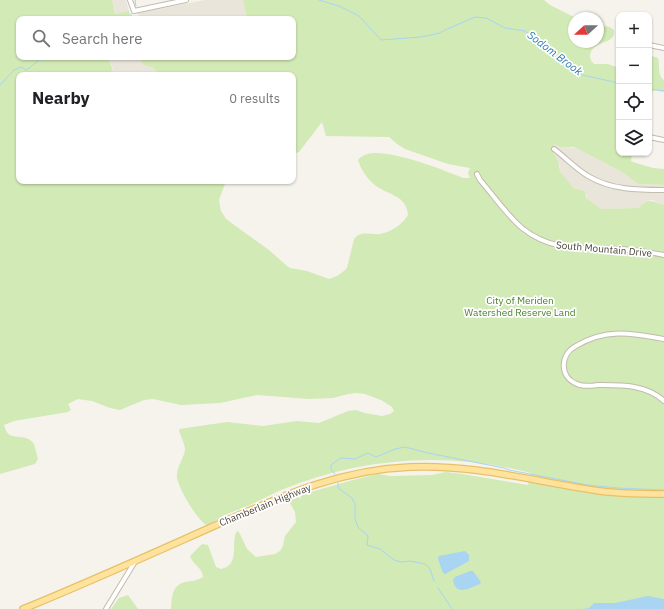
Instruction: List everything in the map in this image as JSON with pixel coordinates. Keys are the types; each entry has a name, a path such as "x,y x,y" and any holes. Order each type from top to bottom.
{"main road":[{"name":"Chamberlain Highway","path":"23,609 292,492 345,476 384,469 422,466 460,468 602,491 664,494"}],"street":[{"path":"130,0 134,11 186,0"},
{"path":"652,46 664,48"},
{"path":"652,138 664,140"},
{"path":"554,149 587,176 601,183 626,188 664,190"},
{"name":"South Mountain Drive","path":"477,174 480,180 515,221 529,233 544,241 565,247 631,250 664,255"},
{"path":"664,339 629,333 614,333 600,336 573,347 566,356 564,364 568,378 577,384 586,386 630,386 655,393 664,401"},
{"path":"106,609 137,560"}],"shaded area":[{"path":"112,0 126,0 129,11 115,14"},
{"path":"205,0 243,0 246,16 138,16 138,13"},
{"path":"109,60 141,60 145,66 154,68 156,72 111,72 113,68"},
{"path":"553,144 578,149 622,172 638,184 664,185 664,205 651,200 644,203 639,208 602,209 587,199 587,196 579,190 571,186 562,176 557,157 553,153"}],"green space":[{"name":"City of Meriden Watershed Reserve Land","path":"0,0 112,0 115,14 129,11 130,16 16,16 16,60 109,60 113,70 111,72 16,72 16,184 225,184 219,200 221,211 226,219 269,250 290,268 307,271 329,279 337,276 347,268 354,239 357,236 363,234 380,234 388,231 400,224 408,215 407,209 401,200 373,184 368,178 358,160 361,157 372,153 394,155 431,166 463,178 470,178 468,173 470,168 448,164 405,149 389,137 326,136 322,122 299,152 296,153 296,72 156,72 154,68 143,65 141,60 296,60 296,16 246,16 243,0 544,0 550,5 568,14 568,48 594,48 591,51 590,56 594,64 608,64 616,67 616,156 632,156 631,161 633,162 653,168 664,169 664,185 638,184 622,172 573,147 561,147 553,144 553,153 557,159 562,174 571,185 576,189 584,191 587,199 602,209 639,208 644,203 650,201 664,205 664,609 171,609 173,593 177,586 203,577 201,571 190,556 202,544 208,545 216,567 221,569 227,567 231,563 237,531 239,532 247,549 256,557 275,554 280,551 283,546 285,536 296,522 295,512 287,498 296,495 301,499 300,495 378,474 391,476 432,475 446,472 528,485 531,473 499,466 436,460 404,461 373,464 342,470 312,479 281,490 227,514 208,526 194,512 181,489 177,477 185,450 179,429 227,422 263,426 297,421 319,423 348,411 356,410 382,416 390,414 394,411 392,407 381,400 365,394 357,393 333,398 309,399 257,395 220,403 181,405 153,399 144,400 120,410 92,401 78,399 68,404 71,410 68,412 14,421 4,425 10,435 26,438 34,444 38,459 35,464 0,474"},
{"name":"City of Meriden Watershed Reserve Land","path":"604,26 610,27 614,30 614,35 604,43"},
{"path":"652,56 658,58 660,76 664,80 664,92 654,90 652,92"},
{"path":"128,595 138,609 111,609 119,598"}],"water":[{"path":"465,551 469,555 469,561 445,574 443,573 438,559 439,556"},
{"path":"473,571 481,582 480,584 468,589 460,590 457,588 453,580 455,577"},
{"path":"648,596 664,599 664,609 582,609 589,608 594,603 615,603"}],"waterway":[{"name":"Sodom Brook","path":"136,0 136,6"},
{"name":"Sodom Brook","path":"319,0 339,6 359,16 381,40 421,37 440,33 475,17 486,18 505,28 525,31 568,67 577,70 582,75 616,82"},
{"name":"Sodom Brook","path":"0,85 14,70 21,67 26,70 39,60"},
{"name":"Sodom Brook","path":"652,89 664,91"},
{"path":"335,474 331,469 331,465 341,458 355,459 368,453 376,457 395,449 405,447 509,470 588,485 664,490"},
{"path":"338,482 338,488 352,498 355,504 355,519 358,527 368,536 367,545 380,549 394,560 425,564 430,569 434,581"},
{"path":"438,588 452,609"}]}
